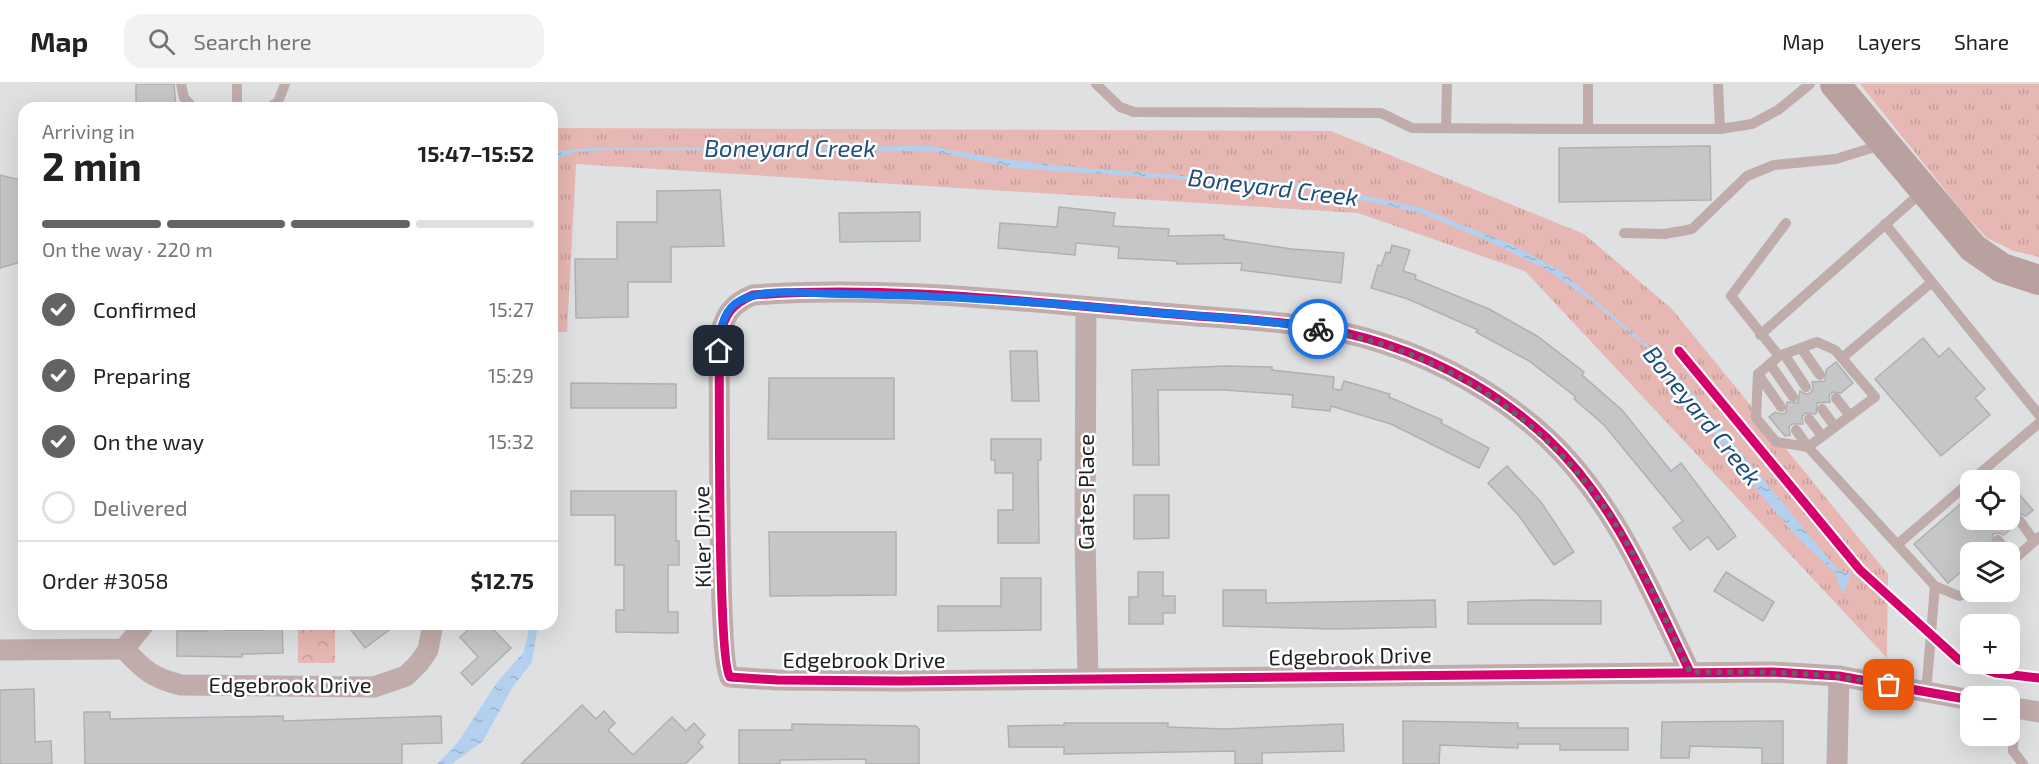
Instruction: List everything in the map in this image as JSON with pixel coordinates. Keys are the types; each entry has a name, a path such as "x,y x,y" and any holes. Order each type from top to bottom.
{"street":[{"path":"1835,84 1973,248 2002,268 2039,280"},
{"name":"Kiler Drive","path":"728,675 724,659 719,337 725,316 736,303 753,296 900,294 1086,307 1300,326 1347,333 1385,344 1466,380 1519,415 1546,438 1569,461 1597,496 1642,569 1690,672"},
{"name":"Gates Place","path":"1086,307 1085,539 1088,678"},
{"path":"0,650 124,649 139,630"},
{"name":"Edgebrook Drive","path":"124,649 144,671 158,679 181,685 374,687 406,676 428,650 432,630"},
{"name":"Edgebrook Drive","path":"728,675 736,678 788,680 1773,672 1839,676 1960,698"},
{"path":"1838,764 1839,676"},
{"path":"2020,708 2039,712"}],"lane":[{"path":"181,84 184,98 188,102"},
{"path":"237,84 237,102"},
{"path":"278,102 285,84"},
{"path":"1096,84 1120,107 1134,112 1381,113 1412,128 1588,129 1720,129 1752,124 1778,110 1810,84"},
{"path":"1446,128 1447,84"},
{"path":"1588,84 1588,129"},
{"path":"1718,84 1720,129"},
{"path":"1624,234 1665,234 1692,229 1747,176 1774,165 1836,159 1884,144"},
{"path":"1760,335 1923,191"},
{"path":"1786,223 1731,296 1760,335 1781,355 1806,387"},
{"path":"1886,224 2039,415"},
{"path":"1842,358 1932,282"},
{"path":"1817,342 1835,350 1875,397 1808,447 1776,442 1756,418 1758,374 1781,355 1801,348 1817,342"},
{"path":"1801,348 1820,375"},
{"path":"1770,364 1793,397"},
{"path":"1758,374 1781,407"},
{"path":"1836,398 1850,416"},
{"path":"1822,409 1835,427"},
{"path":"1809,419 1822,436"},
{"path":"1991,470 2039,423"},
{"path":"1796,430 1808,447 1935,586 1960,596"},
{"path":"1898,544 1960,498"},
{"path":"2020,521 2037,539 2020,550"},
{"path":"1926,693 1935,586"},
{"path":"2013,746 2013,751 2023,764"}],"green space":[{"path":"1860,84 2039,84 2039,257 2014,251 1987,238 1966,216"},
{"path":"558,128 1331,131 1584,234 1672,309 1888,574 1887,658 1525,271 1358,213 576,164 567,332 558,332"},
{"path":"298,630 335,630 335,663 298,663"}],"water":[{"name":"Boneyard Creek","path":"929,146 995,158 1082,168 1309,184 1418,207 1513,245 1561,271 1665,360 1837,569 1851,574 1843,595 1835,573 1802,542 1766,501 1645,346 1593,302 1547,270 1490,242 1418,212 1297,187 1014,168 932,151 603,150 575,152 558,159 560,151 588,148"},
{"path":"529,630 537,630 532,662 512,688 483,741 452,764 437,764 458,742 498,681 524,652"}],"building":[{"path":"136,84 174,84 176,102 136,102"},
{"path":"1710,146 1711,200 1559,202 1559,148"},
{"path":"0,175 18,180 18,263 0,268"},
{"path":"720,190 724,246 671,247 671,282 628,282 628,317 576,318 575,259 617,259 617,222 657,222 657,191"},
{"path":"1059,207 1115,213 1113,226 1169,229 1168,236 1224,235 1224,239 1292,249 1344,253 1341,283 1241,270 1242,263 1177,264 1176,261 1118,258 1119,247 1076,243 1075,255 998,248 1000,223 1057,227"},
{"path":"920,212 920,241 840,242 839,213"},
{"path":"1392,245 1410,250 1403,271 1416,275 1415,279 1489,309 1537,336 1584,372 1582,375 1622,410 1671,471 1681,463 1736,536 1718,550 1708,537 1690,550 1673,528 1683,521 1604,425 1574,399 1576,397 1529,361 1476,332 1478,330 1408,299 1371,288 1378,265 1381,266 1386,252 1390,253"},
{"path":"1923,338 1939,357 1949,348 1985,389 1975,398 1990,415 1941,456 1875,379"},
{"path":"1010,351 1037,351 1039,401 1012,401"},
{"path":"1836,362 1853,383 1841,393 1832,392 1829,396 1830,402 1817,403 1816,414 1805,413 1802,417 1803,424 1792,424 1789,427 1790,435 1785,436 1769,417 1775,412 1786,413 1787,402 1798,403 1800,391 1806,394 1811,393 1812,382 1825,381 1826,370"},
{"path":"1225,366 1272,367 1272,370 1334,377 1333,389 1341,390 1344,381 1390,394 1389,397 1442,420 1441,423 1489,448 1479,468 1391,424 1331,406 1330,411 1292,407 1293,395 1224,390 1158,390 1159,465 1133,465 1132,370"},
{"path":"769,378 894,378 894,439 768,439"},
{"path":"571,383 676,384 676,408 571,408"},
{"path":"991,439 1041,439 1041,460 1038,460 1039,543 998,543 998,510 1013,510 1013,473 995,473 995,460 991,460"},
{"path":"1507,466 1541,502 1574,552 1554,565 1519,516 1488,483"},
{"path":"571,491 676,491 676,541 679,541 679,565 668,565 668,612 678,612 678,633 616,632 616,610 624,610 624,565 615,565 615,515 571,515"},
{"path":"1134,495 1169,495 1169,538 1134,539"},
{"path":"2020,495 2033,510 2026,516 2020,514"},
{"path":"1960,504 1960,530 2010,530 2004,535 1993,534 1992,542 1960,542 1960,573 1948,583 1914,544"},
{"path":"769,532 896,532 896,595 770,596"},
{"path":"1138,572 1163,572 1163,596 1175,596 1175,613 1163,613 1163,624 1129,624 1129,597 1138,597"},
{"path":"1726,572 1774,602 1763,621 1714,591"},
{"path":"1001,578 1041,578 1041,630 938,631 938,606 1001,606"},
{"path":"1223,590 1266,590 1266,603 1435,600 1436,627 1333,629 1223,626"},
{"path":"1601,601 1601,624 1468,624 1468,602"},
{"path":"282,630 283,653 242,654 242,657 177,656 177,631"},
{"path":"351,630 389,630 365,648"},
{"path":"468,630 494,630 511,648 472,685 461,673 478,657 460,637"},
{"path":"34,689 35,742 51,741 52,764 0,764 0,690"},
{"path":"582,705 596,719 604,711 615,723 608,730 633,755 672,717 686,731 694,723 705,735 698,742 703,747 685,764 521,764"},
{"path":"84,712 110,712 110,719 283,716 283,721 441,716 442,743 402,744 402,764 85,764"},
{"path":"1403,721 1518,723 1518,728 1628,728 1628,750 1560,750 1560,744 1518,744 1518,748 1440,745 1439,764 1403,764"},
{"path":"1783,721 1783,764 1762,764 1762,748 1690,746 1689,758 1661,758 1662,722"},
{"path":"1064,723 1168,723 1168,727 1224,729 1343,724 1344,751 1262,753 1262,764 1235,764 1235,751 1064,754 1064,747 1009,747 1008,726 1064,725"},
{"path":"792,724 916,726 919,729 919,764 866,764 866,759 780,760 780,764 739,764 739,730 792,730"}],"cycle path":[{"path":"1690,672 1645,578 1612,518 1571,463 1530,423 1492,395 1450,371 1385,344 1330,330 1274,322 906,293 804,292 753,295 734,306 721,329 719,337 721,574 726,660 730,677 777,680 900,681 1773,672 1839,676 1960,698"},
{"path":"1679,351 1860,570 1959,660 1996,673 2039,678"}],"way so far":[{"path":"1318,329 1347,333 1424,359 1485,392 1519,415 1546,438 1569,461 1597,496 1621,532 1642,569 1690,672 1773,672 1839,676 1889,685"}],"route":[{"path":"719,351 719,337 725,316 736,303 753,296 780,294 900,294 993,300 1318,329"}]}
